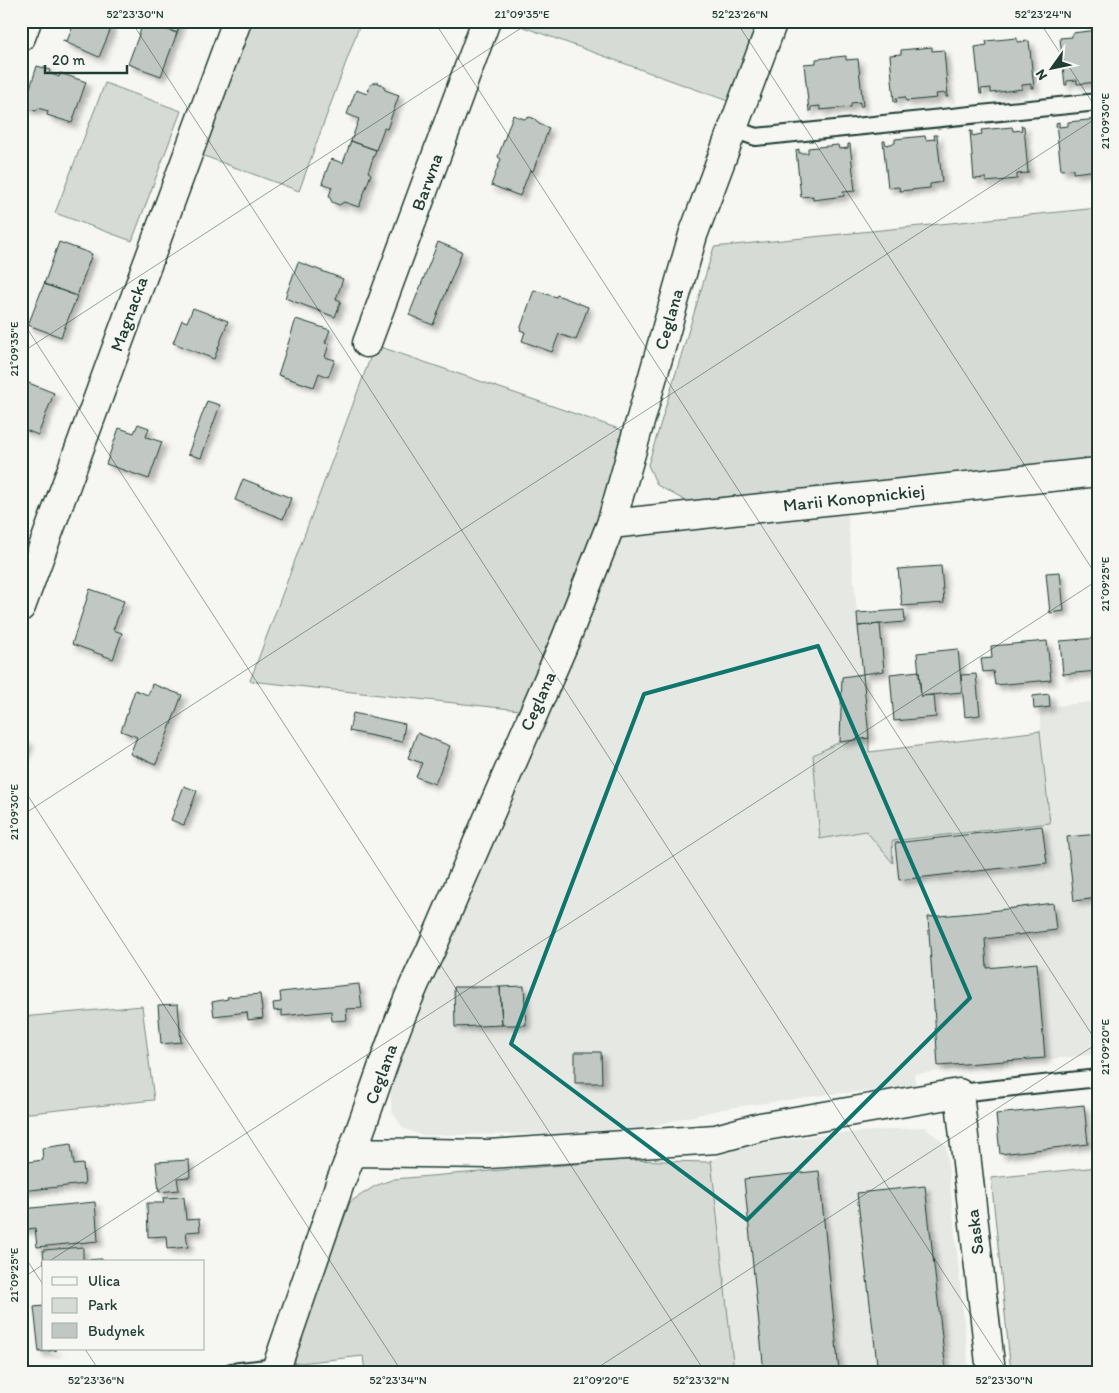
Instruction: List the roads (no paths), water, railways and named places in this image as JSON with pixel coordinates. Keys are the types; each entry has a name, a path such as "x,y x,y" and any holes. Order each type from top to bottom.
{"street":[{"path":"21,37 27,21"},
{"name":"Magnacka","path":"21,608 237,21"},
{"name":"Barwna","path":"367,343 486,21"},
{"name":"Ceglana","path":"276,1370 340,1182 353,1152 414,983 430,952 564,641 611,524 693,235 773,21"},
{"name":"Marii Konopnickiej","path":"611,524 1098,472"},
{"path":"353,1152 489,1154 716,1139 760,1127 959,1093"},
{"name":"Saska","path":"959,1093 992,1372"}],"lane":[{"path":"733,129 756,137 1098,102"},
{"path":"959,1093 1098,1078"},
{"path":"231,1372 276,1370"}]}
